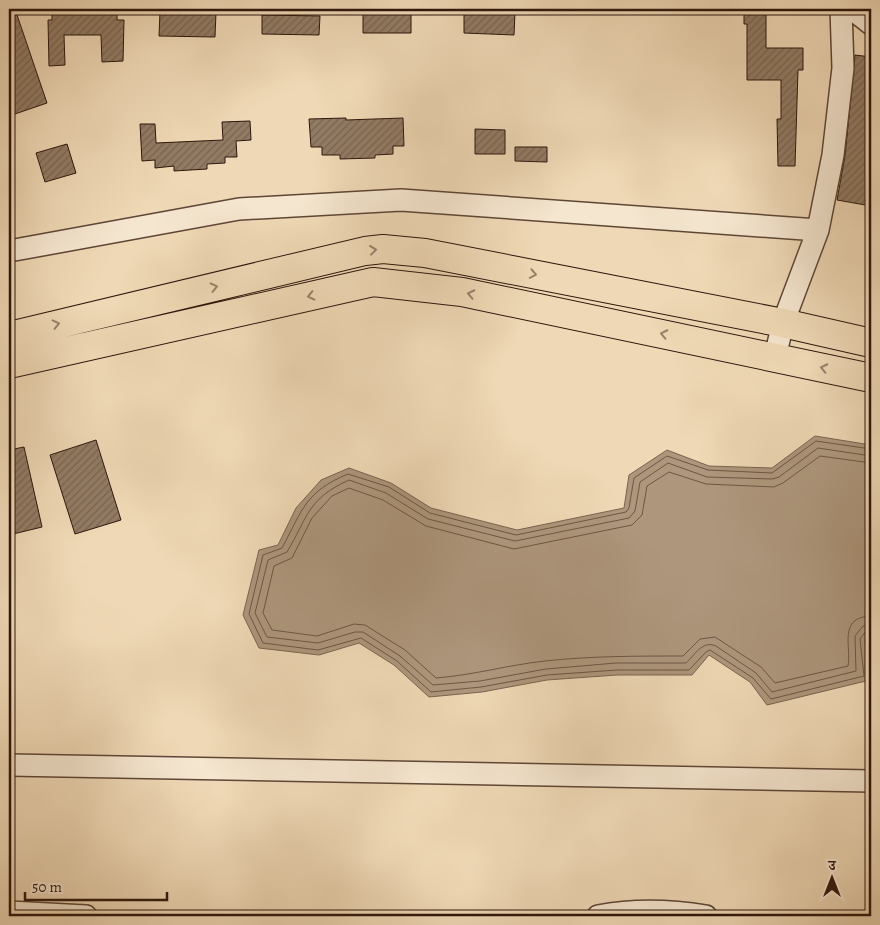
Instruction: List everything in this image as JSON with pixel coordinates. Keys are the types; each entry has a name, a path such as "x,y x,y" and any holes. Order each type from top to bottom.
{"main road":[{"path":"9,336 366,251 383,249 425,253 783,323 871,344"},
{"path":"9,364 373,282 462,292 871,378"}],"street":[{"path":"775,358 783,323 818,230 833,155 843,68 841,9"},
{"path":"852,9 871,24"},
{"path":"9,250 239,209 401,200 818,230"},
{"path":"9,765 871,781"},
{"path":"598,916 641,911 676,911 706,916"},
{"path":"9,912 86,916"}],"water":[{"path":"815,436 871,445 871,633 865,640 870,680 767,705 750,682 709,655 692,675 617,675 547,680 482,692 429,697 394,665 359,643 319,655 259,648 243,615 259,550 278,545 296,508 321,480 349,468 391,483 431,508 517,530 624,508 629,475 667,450 709,466 772,468"}],"building":[{"path":"9,9 15,9 47,103 9,116"},
{"path":"363,9 411,9 411,33 363,33"},
{"path":"744,9 766,9 766,48 803,48 803,70 798,70 795,166 778,166 777,119 781,119 781,80 747,80 747,24 744,24"},
{"path":"464,11 515,12 514,35 464,33"},
{"path":"117,12 117,20 124,20 123,61 102,62 101,35 64,35 65,65 49,66 48,20 52,20 52,14"},
{"path":"160,12 216,12 215,37 159,36"},
{"path":"262,15 320,16 319,35 262,34"},
{"path":"855,55 871,57 871,206 837,200 845,156"},
{"path":"346,118 346,120 403,118 404,146 393,146 393,154 375,155 375,158 340,159 340,155 322,155 322,147 311,147 309,119"},
{"path":"250,121 251,140 236,141 237,157 225,157 225,163 207,164 207,169 174,171 174,166 155,168 155,160 142,161 140,124 155,124 156,143 223,140 222,122"},
{"path":"475,129 505,130 505,154 475,154"},
{"path":"67,144 76,173 45,182 36,153"},
{"path":"515,147 547,147 547,162 515,161"},
{"path":"96,440 121,520 75,534 50,455"},
{"path":"24,447 42,527 9,535 9,450"}]}
